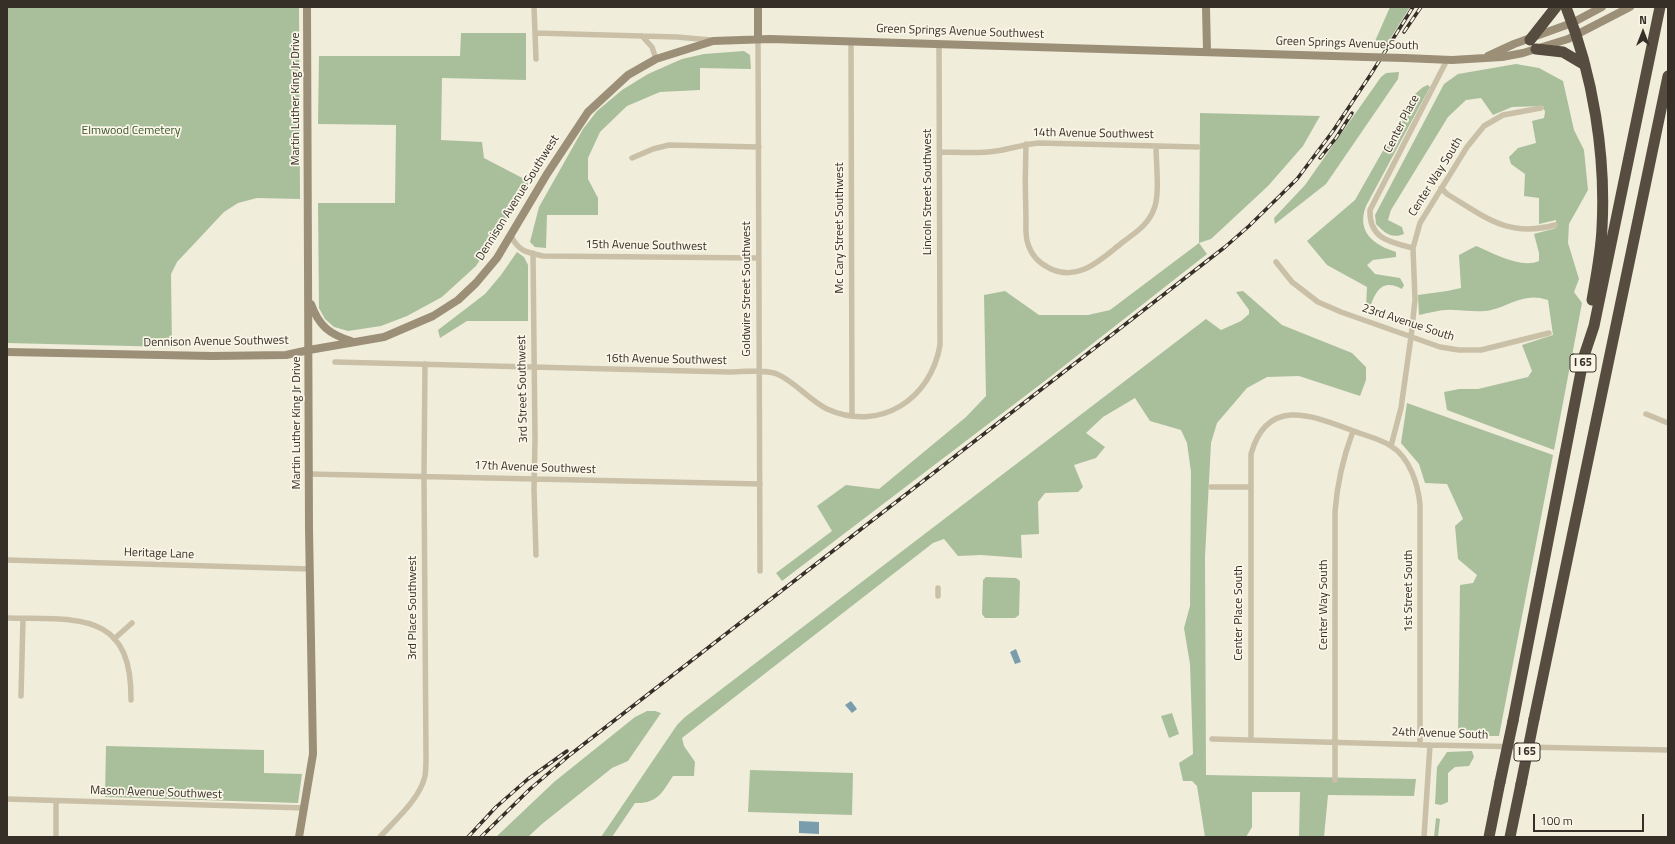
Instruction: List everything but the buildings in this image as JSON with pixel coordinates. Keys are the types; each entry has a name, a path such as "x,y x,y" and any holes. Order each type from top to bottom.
{"highway":[{"path":"1530,40 1556,7"},
{"path":"1566,7 1585,65 1600,141 1603,198 1602,230 1584,356"},
{"name":"I 65","path":"1489,837 1584,356 1594,326 1660,7"},
{"path":"1536,49 1563,52 1585,65"},
{"name":"I 65","path":"1510,837 1668,76"},
{"path":"1649,170 1668,115"}],"main road":[{"name":"Martin Luther King Jr Drive","path":"299,837 313,754 309,474 307,7"},
{"name":"Goldwire Street Southwest","path":"758,7 758,38"},
{"path":"1206,7 1207,51"},
{"name":"Green Springs Avenue South","path":"1486,57 1514,44 1530,40 1572,23 1602,7"},
{"name":"Green Springs Avenue South","path":"1207,51 1447,60 1509,56 1536,49 1576,35 1630,7"},
{"name":"Green Springs Avenue Southwest","path":"656,58 713,41 758,38 1207,51"},
{"name":"Dennison Avenue Southwest","path":"7,352 212,356 286,355 384,337 433,316 458,300 476,283 497,258 547,174 588,112 628,75 656,58"},
{"path":"309,297 319,322 328,331 337,337 354,342"}],"street":[{"path":"534,7 536,59"},
{"name":"Green Springs Avenue Southwest","path":"535,33 642,36 713,41"},
{"path":"642,36 652,47 656,58"},
{"name":"Goldwire Street Southwest","path":"758,38 760,571"},
{"name":"Mc Cary Street Southwest","path":"851,41 852,416"},
{"name":"Lincoln Street Southwest","path":"939,44 940,339"},
{"name":"Center Place","path":"1413,248 1386,240 1374,230 1371,224 1370,210 1447,60"},
{"name":"Center Way South","path":"1391,446 1401,408 1411,337 1415,300 1413,248 1420,223 1467,147 1484,126 1503,115 1541,108"},
{"name":"14th Avenue Southwest","path":"940,152 992,152 1026,144 1056,143 1198,147"},
{"path":"1026,144 1026,212 1028,244 1034,255 1043,265 1054,270 1068,273 1082,271 1093,265 1140,230 1147,221 1154,209 1156,198 1156,146"},
{"path":"632,158 653,148 669,145 759,147"},
{"path":"1441,188 1447,194 1496,223 1507,227 1530,230 1555,225"},
{"path":"511,236 515,244 522,250 533,253"},
{"name":"15th Avenue Southwest","path":"533,253 551,256 759,258"},
{"name":"3rd Street Southwest","path":"533,253 534,479 536,555"},
{"name":"23rd Avenue South","path":"1276,262 1296,286 1318,302 1341,312 1450,350 1470,351 1491,348 1550,333"},
{"name":"16th Avenue Southwest","path":"335,362 767,371 779,375 826,408 852,416 877,415 890,411 910,400 924,386 933,371 938,355 940,339"},
{"name":"3rd Place Southwest","path":"380,837 410,803 419,790 424,777 426,757 424,476 425,364"},
{"path":"1646,414 1668,423"},
{"name":"Center Place South","path":"1251,740 1250,463 1253,445 1263,430 1274,420 1282,416 1292,415 1310,416 1391,446"},
{"name":"Center Way South","path":"1335,780 1335,512 1342,464 1353,431"},
{"name":"1st Street South","path":"1391,446 1400,455 1413,474 1419,495 1420,745"},
{"name":"17th Avenue Southwest","path":"309,474 760,484"},
{"path":"1211,487 1250,487"},
{"name":"Heritage Lane","path":"7,560 310,569"},
{"path":"938,588 938,596"},
{"path":"7,618 79,620 96,625 105,630 114,639 126,657 130,677 131,700"},
{"path":"21,696 23,618"},
{"path":"114,639 132,623"},
{"name":"24th Avenue South","path":"1212,739 1668,750"},
{"path":"1424,837 1430,745"},
{"name":"Mason Avenue Southwest","path":"7,799 305,808"},
{"path":"56,801 56,837"}],"green space":[{"name":"Elmwood Cemetery","path":"7,7 299,7 300,199 257,198 238,203 224,212 177,262 171,274 172,347 7,343"},
{"path":"1390,7 1410,7 1385,47 1372,48"},
{"path":"461,33 526,33 526,80 442,78 441,140 482,142 484,158 530,182 476,266 442,297 407,316 381,326 348,331 334,327 325,319 319,308 318,203 395,203 396,125 318,124 319,56 460,56"},
{"path":"744,51 750,55 751,69 700,68 700,90 660,92 627,106 600,132 588,158 588,179 598,198 598,215 547,215 546,248 535,247 530,242 539,207 583,129 597,111 622,90 648,74 682,59 704,54"},
{"path":"1516,64 1539,68 1563,81 1574,130 1584,150 1588,190 1569,224 1568,243 1579,279 1574,292 1582,303 1554,450 1447,410 1444,392 1459,389 1478,389 1528,377 1532,371 1522,345 1553,335 1548,300 1532,297 1518,300 1486,311 1445,310 1419,315 1418,295 1461,288 1459,255 1476,246 1516,262 1532,263 1539,261 1539,253 1534,234 1556,228 1556,220 1539,224 1539,198 1524,196 1525,174 1511,164 1509,157 1518,148 1536,143 1532,121 1544,118 1545,112 1543,106 1512,107 1493,115 1481,98 1466,100 1448,117 1391,210 1388,220 1402,227 1404,234 1395,236 1388,234 1376,224 1375,215 1444,84 1458,74"},
{"path":"1399,72 1398,79 1326,184 1275,224 1274,218 1305,185 1381,77 1386,73"},
{"path":"1428,85 1430,87 1366,206 1363,223 1365,230 1374,241 1381,246 1396,252 1396,257 1373,260 1367,265 1375,274 1400,278 1404,285 1402,289 1390,285 1381,288 1374,296 1370,308 1366,307 1367,287 1327,265 1307,241 1355,200 1415,94 1423,87"},
{"path":"1200,113 1320,116 1303,146 1268,186 1211,239 1199,243"},
{"path":"1199,243 1207,254 1050,377 782,581 776,573 832,531 817,506 846,485 879,489 966,417 986,396 984,295 1005,291 1039,315 1088,315 1110,310"},
{"path":"517,252 524,257 528,265 528,321 467,321 440,338 438,330 485,294 501,275"},
{"path":"1243,291 1282,325 1352,353 1366,367 1366,380 1360,396 1299,376 1267,377 1247,388 1217,423 1211,443 1205,557 1206,775 1416,779 1414,796 1328,795 1324,837 1299,837 1300,792 1252,792 1252,827 1246,837 1205,837 1197,786 1192,781 1183,781 1179,763 1193,754 1190,664 1184,628 1190,606 1191,472 1187,443 1181,430 1150,421 1135,398 1103,417 1086,433 1105,447 1096,458 1074,465 1083,487 1078,492 1045,493 1038,502 1039,534 1021,535 1022,558 981,555 958,556 944,539 933,543 682,738 684,746 695,762 694,776 673,776 662,792 654,799 649,802 635,803 612,837 601,837 677,725 685,717 1206,319 1221,330 1241,321 1249,314 1249,310 1236,292"},
{"path":"1407,403 1553,455 1499,736 1458,736 1460,585 1473,583 1477,575 1458,559 1455,526 1463,519 1447,484 1425,483 1419,464 1401,443"},
{"path":"986,577 1016,578 1020,581 1019,615 1015,618 985,618 982,614 983,580"},
{"path":"647,711 661,713 628,761 612,768 528,837 496,837 554,782 635,717"},
{"path":"1172,713 1179,734 1169,738 1161,716"},
{"path":"106,746 264,750 264,773 302,774 298,803 105,797"},
{"path":"1472,751 1474,757 1469,766 1455,767 1448,773 1448,802 1441,805 1435,804 1437,767 1447,752"},
{"path":"750,770 853,773 852,815 748,812"},
{"path":"1436,818 1440,819 1438,837 1434,837"}],"water":[{"path":"1016,649 1021,662 1015,664 1010,652"},
{"path":"851,701 857,709 852,713 845,705"},
{"path":"799,821 819,822 819,834 799,833"}],"railway":[{"path":"481,837 530,789 571,754 1225,247 1249,226 1297,179 1333,131 1413,7"},
{"path":"1404,32 1421,7"},
{"path":"1320,158 1336,138 1352,113"},
{"path":"468,837 496,807 528,779 567,751"}]}
